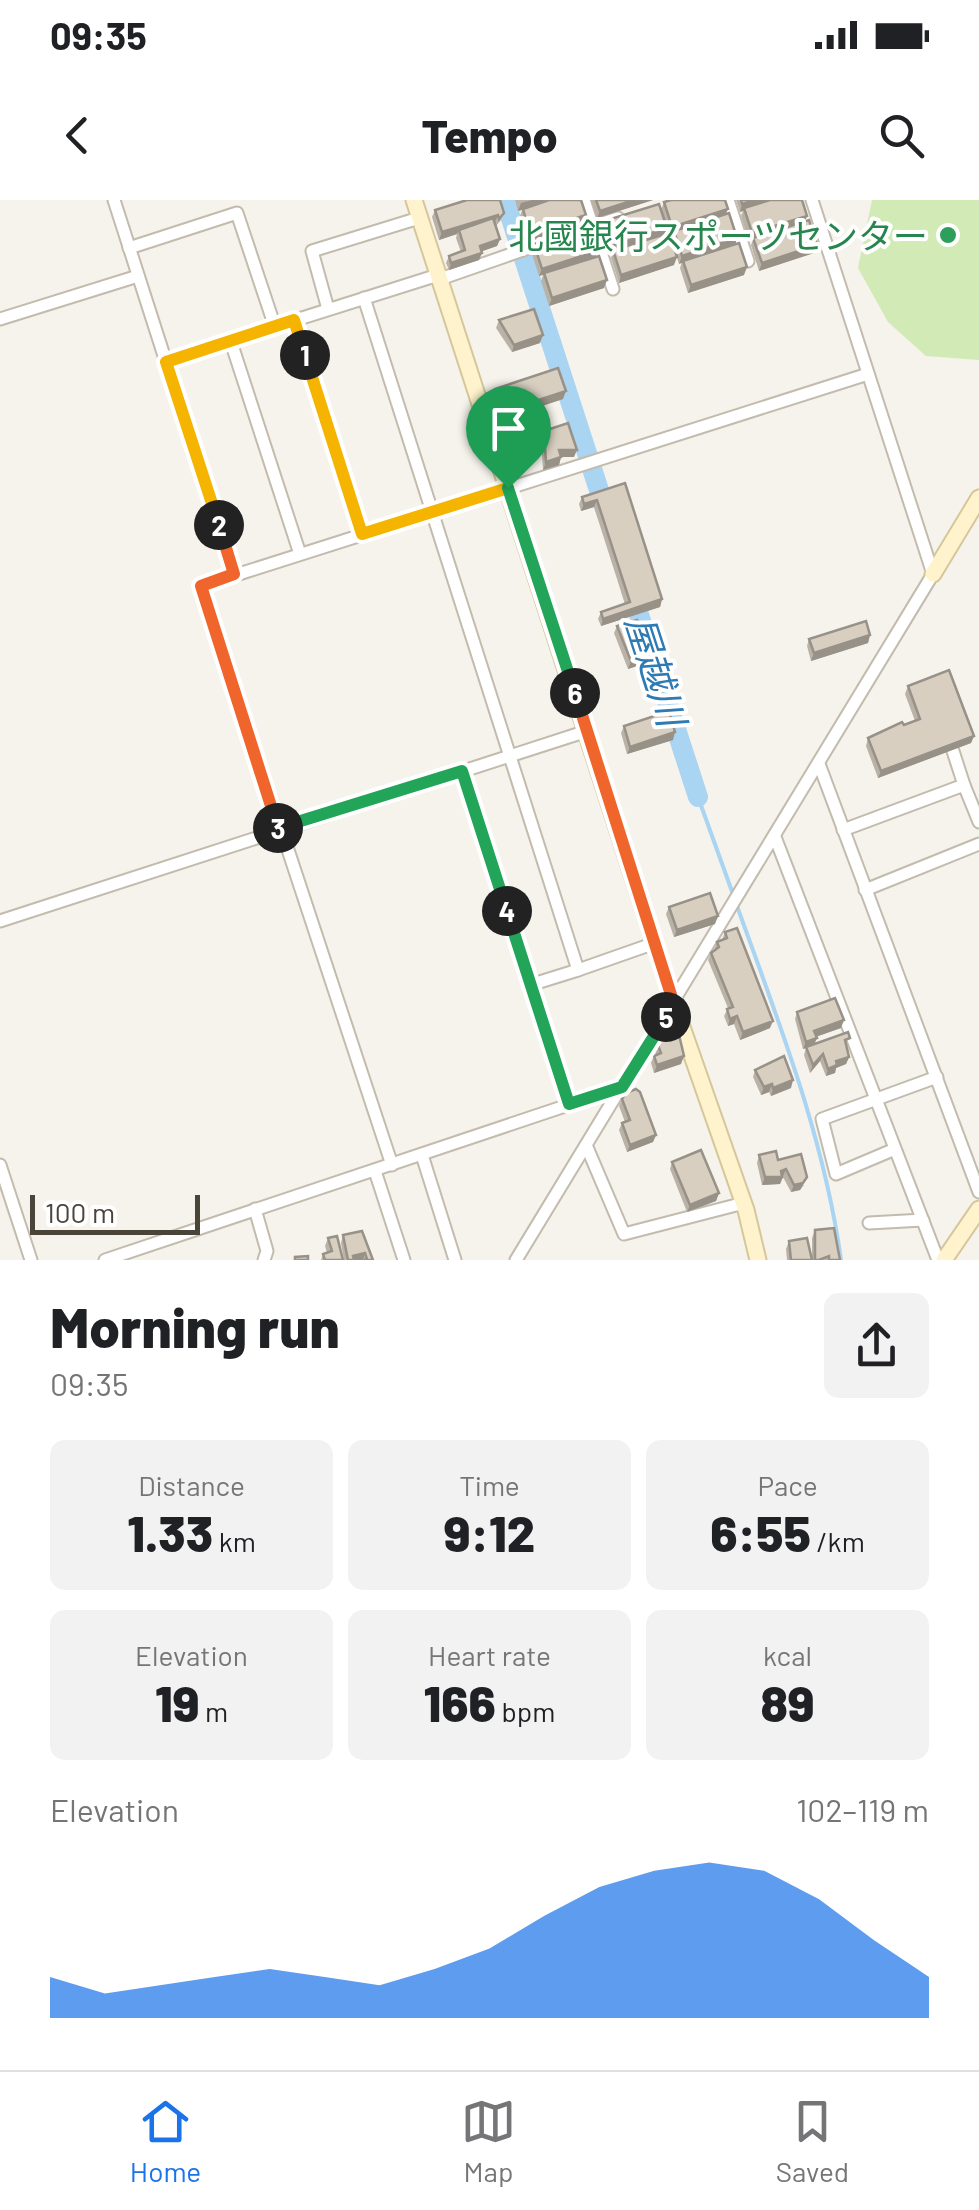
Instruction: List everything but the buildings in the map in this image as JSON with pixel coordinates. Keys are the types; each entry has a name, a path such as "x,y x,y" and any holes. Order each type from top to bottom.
{"street":[{"path":"114,200 234,574"},
{"path":"414,200 674,1004 744,1203 758,1260"},
{"path":"584,200 613,289"},
{"path":"728,200 748,261"},
{"path":"812,200 933,574"},
{"path":"128,248 237,214 274,327"},
{"path":"166,362 625,216"},
{"path":"328,308 312,251 419,218"},
{"path":"0,319 138,276"},
{"path":"364,298 578,970"},
{"path":"294,320 362,534"},
{"path":"231,342 300,554"},
{"path":"392,1164 201,586 868,374"},
{"path":"516,1260 979,498"},
{"path":"0,921 587,731"},
{"path":"953,751 979,822"},
{"path":"819,764 979,1192"},
{"path":"462,771 569,1104"},
{"path":"843,830 964,785"},
{"path":"775,836 941,1260 979,1210"},
{"path":"866,890 979,844"},
{"path":"530,984 655,943"},
{"path":"895,1149 836,1174 822,1119 937,1077"},
{"path":"105,1260 622,1087"},
{"path":"586,1145 624,1234 744,1203"},
{"path":"422,1155 456,1260"},
{"path":"0,1165 31,1260"},
{"path":"374,1171 404,1260"},
{"path":"255,1209 267,1251 264,1260"},
{"path":"869,1223 923,1220"}],"green space":[{"path":"872,200 979,200 979,360 926,356 888,322 858,268"}],"waterway":[{"name":"屋越川","path":"505,200 607,515"},
{"name":"屋越川","path":"631,590 698,797"},
{"path":"698,797 734,897"},
{"path":"737,906 812,1125 841,1260"}],"place":[{"name":"北國銀行スポーツセンター","path":"948,235"}],"route":[{"path":"294,320 362,534 508,488 674,1004 622,1087 569,1104 462,771 279,830 201,586 234,574 166,362 294,320"}]}
